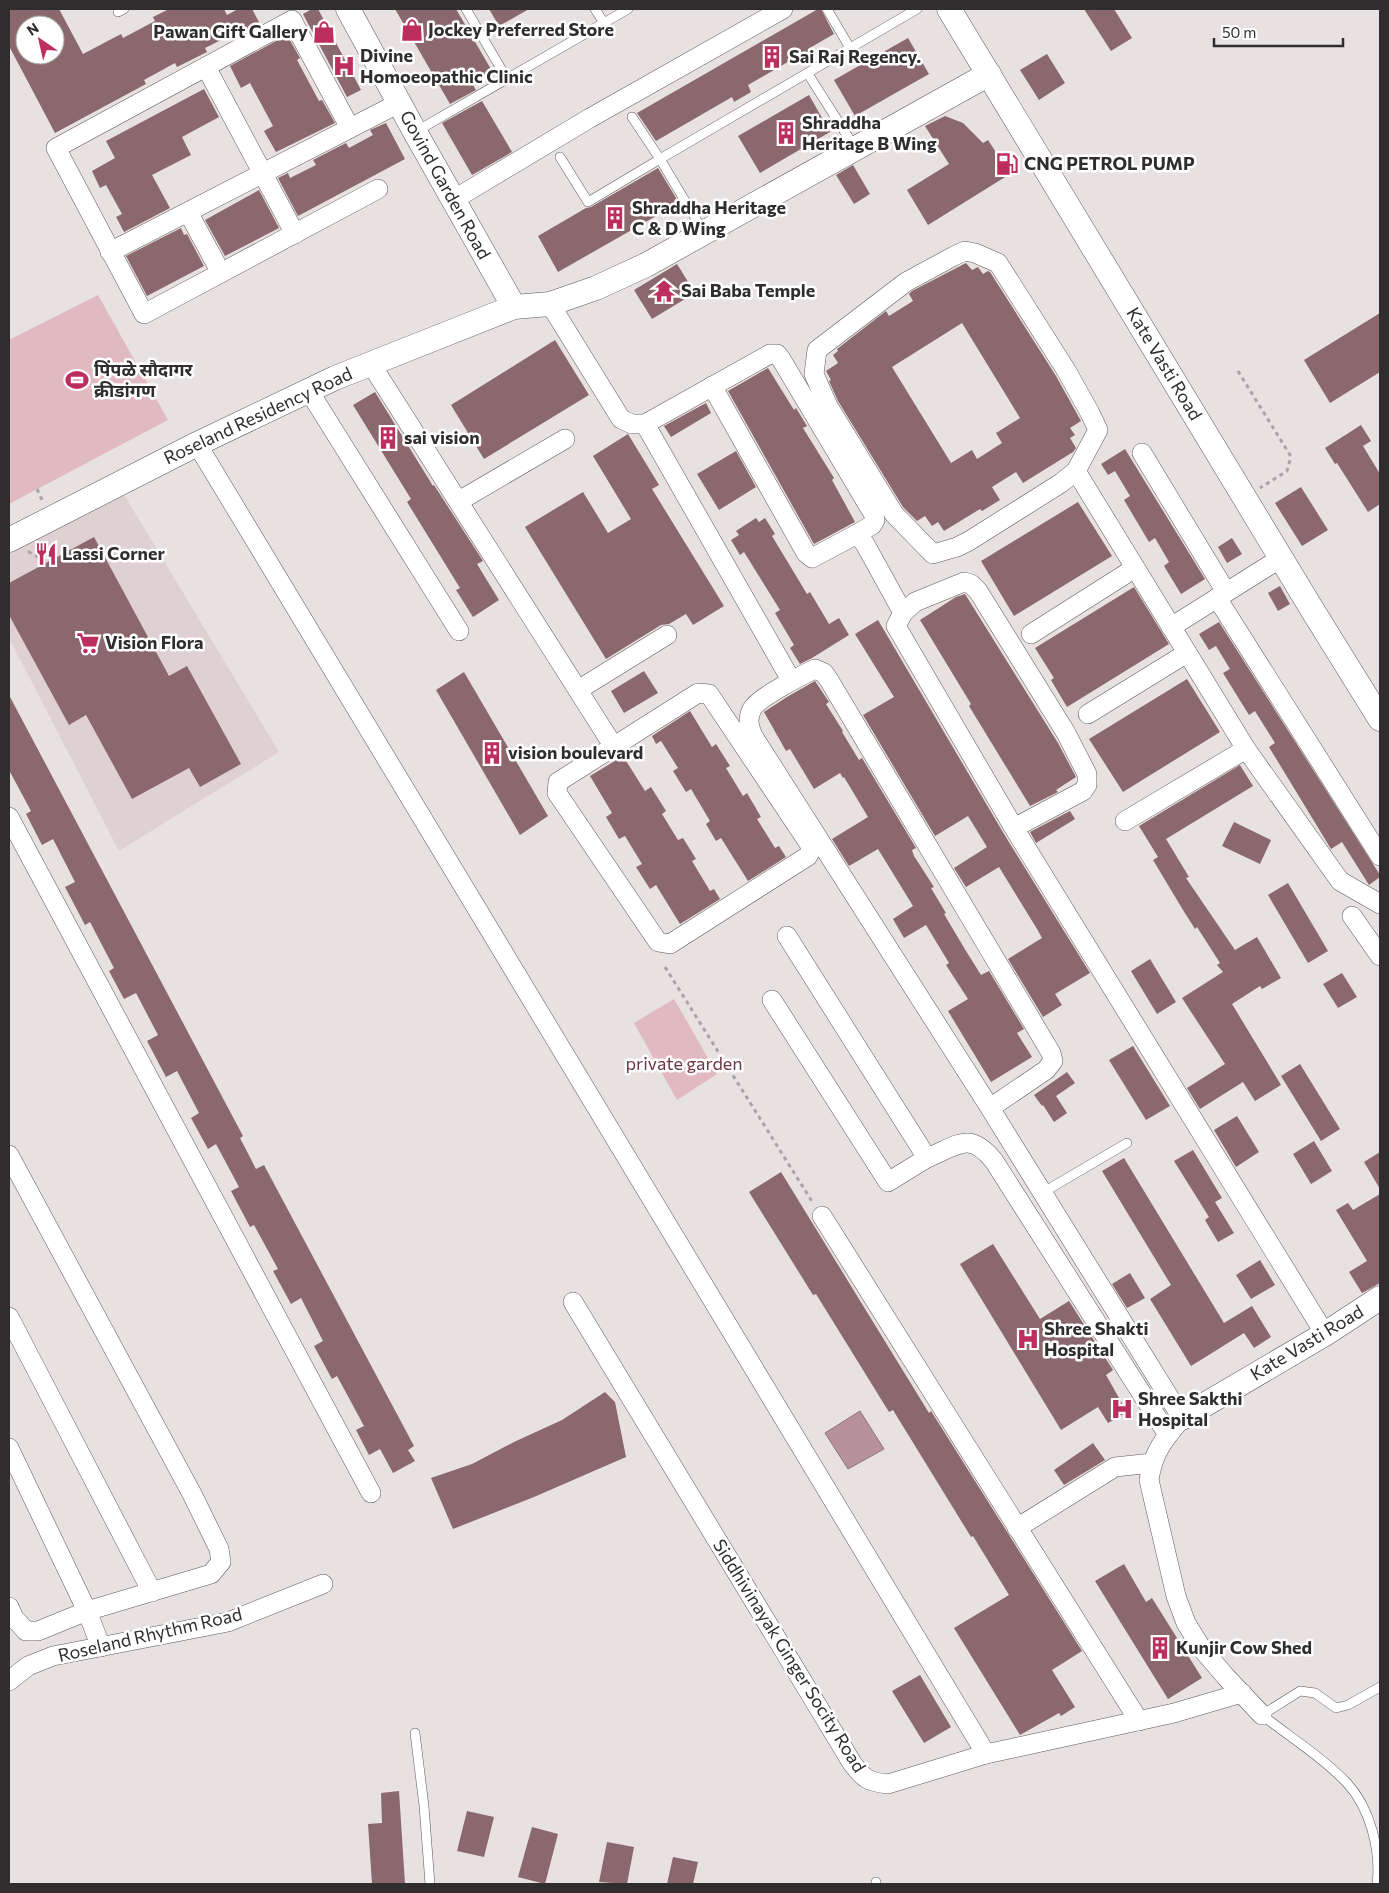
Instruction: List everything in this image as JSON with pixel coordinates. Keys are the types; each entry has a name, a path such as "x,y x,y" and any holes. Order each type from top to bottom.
{"street":[{"name":"Govind Garden Road","path":"348,9 514,307"},
{"path":"453,200 590,118 783,9"},
{"name":"Kate Vasti Road","path":"949,9 1380,719"},
{"path":"350,128 292,20 56,148 144,314 378,189"},
{"path":"206,67 295,234"},
{"name":"Roseland Residency Road","path":"9,540 197,444 308,391 514,307 550,304 596,288 638,268 989,74"},
{"path":"110,252 399,103"},
{"path":"188,212 221,273"},
{"path":"965,251 975,253 998,263 1066,370 1098,430 1076,471 1061,483 969,541 957,547 933,554 894,514 828,406 814,374 817,350 906,282 954,256 965,251"},
{"path":"550,304 621,419 632,424 644,424 712,386 770,354 776,354 781,359 874,515 875,520 872,525 812,558 806,553 712,386"},
{"path":"371,364 614,747"},
{"path":"308,391 459,631"},
{"path":"644,424 791,680"},
{"path":"459,502 566,439"},
{"path":"197,444 986,1754"},
{"path":"1142,453 1222,595 1380,856"},
{"path":"1076,471 1246,749 1340,881 1380,904"},
{"path":"857,534 865,544 903,613"},
{"path":"1171,627 1281,558"},
{"path":"1030,634 1135,568"},
{"path":"1014,828 1083,791 1087,785 1087,774 1066,733 978,591 971,584 964,582 915,602 903,613 896,626 1014,828 1325,1334"},
{"path":"578,690 666,635"},
{"path":"1088,714 1187,653"},
{"path":"990,1108 1046,1070 1053,1061 1051,1053 830,680 824,673 815,668 791,680 753,707 748,726 1042,1193 1175,1427"},
{"path":"698,693 709,694 812,848 808,856 670,944 658,942 557,793 558,782 614,747 698,693"},
{"path":"1125,821 1246,749"},
{"path":"9,817 371,1493"},
{"path":"1352,916 1380,956"},
{"path":"787,936 926,1158"},
{"path":"772,1000 888,1182 926,1158 956,1145 970,1142 980,1146 987,1152 1175,1427"},
{"path":"9,1155 192,1494 219,1549 221,1562 211,1574 87,1611 38,1631 26,1631 14,1618 9,1607"},
{"path":"822,1216 1139,1721"},
{"name":"Kate Vasti Road","path":"1175,1427 1380,1298"},
{"name":"Siddhivinayak Ginger Socity Road","path":"573,1302 842,1746 861,1775 871,1782 888,1784 986,1754 1174,1713 1242,1693"},
{"path":"9,1317 152,1592"},
{"path":"1175,1427 1162,1442 1152,1463 1149,1480 1176,1596 1186,1623 1202,1649 1262,1715"},
{"path":"9,1448 87,1611 101,1647"},
{"path":"1017,1528 1116,1467 1152,1463"},
{"name":"Roseland Rhythm Road","path":"9,1681 28,1666 53,1656 228,1622 323,1584"}],"lane":[{"path":"466,9 507,78"},
{"path":"595,9 604,23"},
{"path":"415,132 628,9"},
{"path":"827,9 850,48"},
{"path":"560,157 588,202 917,9"},
{"path":"808,74 855,148"},
{"path":"632,117 660,159 703,232"},
{"path":"1042,1193 1127,1143"},
{"path":"1378,1884 1377,1856 1372,1828 1360,1802 1348,1784 1262,1715 1300,1691 1315,1693 1336,1708 1348,1705 1380,1687"},
{"path":"415,1732 424,1806 430,1884"}],"path":[{"path":"1238,371 1286,447 1290,460 1287,472 1244,497"},
{"path":"665,968 822,1216"}],"shaded area":[{"path":"123,493 279,752 119,851 9,638 9,554"},
{"path":"860,1411 884,1449 848,1469 825,1433"}],"green space":[{"name":"पिंपळे सौदागर क्रीडांगण","path":"98,295 168,420 9,504 9,340"},
{"name":"private garden","path":"674,999 717,1074 677,1100 634,1023"}],"building":[{"path":"9,9 59,9 62,15 15,15 15,57 9,46"},
{"path":"169,9 224,9 227,15 238,9 252,9 260,24 241,35 239,31 205,48 207,52 177,67 175,63 144,80 146,84 55,133 19,65 65,65 65,20 83,54 121,34 123,38 155,21 153,17"},
{"path":"312,9 318,9 361,90 347,97 303,14"},
{"path":"395,9 456,9 492,71 472,83 476,90 450,104"},
{"path":"489,9 529,9 499,26"},
{"name":"Sai Raj Regency.","path":"821,9 834,34 808,49 812,56 797,65 793,59 748,85 751,92 734,102 732,97 656,141 637,113"},
{"path":"1084,9 1114,9 1132,38 1111,51"},
{"path":"287,35 300,58 297,60 319,101 322,100 335,123 276,152 264,131 273,126 250,83 241,88 230,66"},
{"path":"908,38 929,74 855,116 834,80"},
{"path":"1047,54 1065,83 1039,100 1020,70"},
{"path":"204,89 219,117 182,137 191,155 152,175 170,208 124,232 116,217 122,214 106,185 100,188 92,171 115,158 106,141"},
{"name":"Shraddha Heritage B Wing","path":"809,95 830,132 760,173 738,136"},
{"path":"482,101 512,152 472,175 442,123"},
{"path":"945,116 963,123 983,143 988,140 1010,174 928,225 907,190 949,164 925,126"},
{"path":"386,123 405,159 298,216 278,178 288,173 290,178 316,165 313,160 346,143 349,148 373,135 370,130"},
{"path":"853,165 870,194 854,204 836,175"},
{"name":"Shraddha Heritage C & D Wing","path":"658,168 679,203 558,272 538,236"},
{"path":"259,190 279,228 225,256 205,220"},
{"path":"181,228 184,235 187,234 204,266 147,296 126,256"},
{"path":"966,263 972,270 978,267 983,274 988,271 990,272 1056,376 1081,421 1070,428 1075,435 1070,438 1076,448 1073,452 1023,483 1016,472 992,487 1000,500 982,511 980,509 944,531 938,522 932,526 925,516 917,521 903,507 838,401 826,371 838,363 833,355 838,351 837,349 886,311 889,316 913,301 909,294","holes":["962,323 1020,418 996,433 1002,443 977,459 972,450 951,463 892,367"]},
{"name":"Sai Baba Temple","path":"677,264 695,293 652,319 634,290"},
{"path":"1380,313 1380,372 1330,403 1304,360"},
{"path":"555,340 589,395 484,459 451,405"},
{"path":"768,368 794,410 796,408 807,426 803,428 834,478 832,480 855,522 814,544 728,391"},
{"path":"375,392 433,486 483,561 477,564 499,600 473,617 456,590 460,588 407,502 411,499 353,405"},
{"path":"706,403 711,413 671,437 664,426"},
{"path":"1361,425 1371,441 1363,446 1380,474 1380,504 1368,512 1337,463 1335,464 1325,448"},
{"path":"628,434 659,485 652,489 724,606 693,625 686,614 669,624 661,625 606,659 525,527 583,492 608,533 631,519 593,456"},
{"path":"1125,449 1205,579 1181,594 1164,566 1169,562 1155,538 1149,542 1124,500 1130,496 1115,471 1108,475 1101,464"},
{"path":"736,451 756,487 719,510 697,474"},
{"path":"1301,487 1328,530 1302,546 1275,503"},
{"path":"1078,502 1112,556 1014,616 981,561"},
{"path":"756,518 759,522 765,518 775,534 772,536 807,594 810,592 829,624 839,618 849,635 800,664 790,648 794,645 775,613 780,610 744,552 740,555 731,540 739,535 736,531"},
{"path":"94,537 169,676 187,666 241,764 200,787 189,768 132,799 86,715 69,725 9,615 9,583"},
{"path":"1232,538 1242,554 1227,563 1218,547"},
{"path":"1280,586 1290,604 1278,611 1268,593"},
{"path":"1134,587 1169,644 1067,707 1051,680 1054,678 1035,648"},
{"path":"965,594 1058,743 1076,777 1056,790 1058,792 1030,806 969,706 971,704 920,620 956,597"},
{"path":"878,620 1004,834 1090,973 1055,994 1062,1005 1043,1017 1008,959 1042,938 1037,929 999,867 966,887 954,868 987,847 968,816 935,836 863,715 894,697 855,634"},
{"path":"1219,622 1380,875 1369,885 1342,842 1331,849 1269,747 1275,743 1255,711 1249,715 1223,673 1230,669 1216,646 1209,650 1199,634"},
{"path":"644,671 658,693 624,713 611,691"},
{"name":"vision boulevard","path":"464,672 548,816 520,835 436,690"},
{"path":"1187,679 1220,732 1123,792 1089,739"},
{"path":"815,681 829,702 826,704 842,732 859,760 862,758 916,848 912,850 914,856 934,887 931,888 966,951 981,975 989,971 1024,1029 1017,1033 1032,1057 991,1082 948,1011 968,999 946,965 949,963 926,925 904,938 893,919 913,906 878,849 849,866 832,839 868,817 844,777 840,773 814,789 790,749 786,751 764,712"},
{"path":"9,695 243,1136 240,1138 256,1169 264,1165 414,1446 408,1450 415,1461 393,1473 380,1449 369,1455 356,1430 364,1426 337,1376 332,1379 314,1346 323,1341 301,1298 291,1304 273,1271 278,1269 254,1225 250,1227 231,1191 239,1187 216,1144 208,1149 191,1118 199,1113 177,1071 166,1077 147,1041 158,1035 136,993 124,999 109,971 114,968 90,922 85,925 65,887 75,882 53,839 42,845 26,814 31,811 9,770"},
{"path":"690,711 712,747 716,744 730,766 726,768 743,796 747,793 761,817 757,819 775,848 779,846 786,857 748,881 721,838 716,841 706,824 710,821 691,789 686,792 673,771 678,768 661,741 656,744 652,736"},
{"path":"623,756 645,791 651,787 666,811 662,814 678,840 683,838 696,859 692,861 710,891 714,889 720,899 680,924 656,885 650,889 636,867 642,864 625,836 619,839 606,817 612,813 590,776"},
{"path":"1240,765 1253,786 1166,839 1189,877 1186,878 1235,950 1257,937 1281,978 1262,989 1260,986 1232,1004 1281,1085 1255,1101 1243,1082 1200,1109 1187,1088 1225,1064 1182,998 1223,972 1217,965 1220,963 1197,927 1195,929 1153,860 1158,857 1139,826"},
{"path":"1070,811 1075,819 1036,843 1030,832"},
{"path":"1234,822 1271,840 1260,864 1222,846"},
{"path":"1288,883 1328,951 1308,963 1268,895"},
{"path":"1150,959 1176,1002 1157,1014 1131,971"},
{"path":"1342,973 1357,997 1338,1008 1323,984"},
{"path":"1133,1046 1170,1106 1146,1120 1109,1060"},
{"path":"1300,1064 1340,1129 1321,1141 1281,1076"},
{"path":"1067,1072 1075,1083 1056,1096 1067,1113 1054,1122 1034,1095"},
{"path":"1237,1116 1259,1152 1236,1167 1214,1130"},
{"path":"1314,1141 1332,1171 1311,1184 1293,1154"},
{"path":"1193,1150 1222,1198 1215,1202 1234,1233 1218,1242 1205,1220 1209,1217 1174,1161"},
{"path":"1380,1152 1380,1189 1364,1162"},
{"path":"1124,1158 1224,1323 1252,1306 1271,1337 1254,1348 1244,1333 1191,1366 1150,1299 1171,1285 1102,1171"},
{"path":"781,1172 929,1413 931,1411 1082,1651 1052,1670 1075,1707 1061,1716 1059,1713 1020,1735 954,1628 1009,1595 893,1410 889,1412 816,1294 813,1295 749,1192"},
{"path":"1380,1194 1380,1283 1362,1293 1349,1272 1367,1261 1336,1210 1348,1203 1353,1210"},
{"path":"993,1244 1040,1319 1069,1301 1113,1370 1106,1375 1127,1412 1108,1423 1098,1407 1061,1430 960,1264"},
{"path":"1260,1260 1275,1285 1251,1299 1236,1275"},
{"path":"1130,1273 1145,1298 1127,1308 1112,1284"},
{"path":"605,1392 615,1402 626,1457 534,1497 453,1529 431,1478 472,1464 562,1420"},
{"path":"1093,1443 1105,1460 1064,1485 1054,1470"},
{"name":"Kunjir Cow Shed","path":"1124,1564 1146,1602 1152,1598 1202,1678 1168,1699 1095,1581"},
{"path":"920,1675 951,1727 924,1743 892,1691"},
{"path":"399,1791 405,1884 372,1884 368,1824 382,1823 381,1793"},
{"path":"467,1811 494,1817 484,1857 457,1851"},
{"path":"532,1827 558,1834 545,1884 518,1877"},
{"path":"607,1842 634,1847 627,1884 599,1882"},
{"path":"673,1857 698,1862 693,1884 667,1884"}],"place":[{"name":"Jockey Preferred Store","path":"412,30"},
{"name":"Pawan Gift Gallery","path":"324,32"},
{"name":"Sai Raj Regency.","path":"772,57"},
{"name":"Divine Homoeopathic Clinic","path":"344,66"},
{"name":"Shraddha Heritage B Wing","path":"786,133"},
{"name":"CNG PETROL PUMP","path":"1007,164"},
{"name":"Shraddha Heritage C & D Wing","path":"615,218"},
{"name":"Sai Baba Temple","path":"664,291"},
{"name":"पिंपळे सौदागर क्रीडांगण","path":"77,380"},
{"name":"sai vision","path":"388,438"},
{"name":"Lassi Corner","path":"46,554"},
{"name":"Vision Flora","path":"88,643"},
{"name":"vision boulevard","path":"492,753"},
{"name":"Shree Shakti Hospital","path":"1028,1339"},
{"name":"Shree Sakthi Hospital","path":"1122,1409"},
{"name":"Kunjir Cow Shed","path":"1160,1648"}]}
